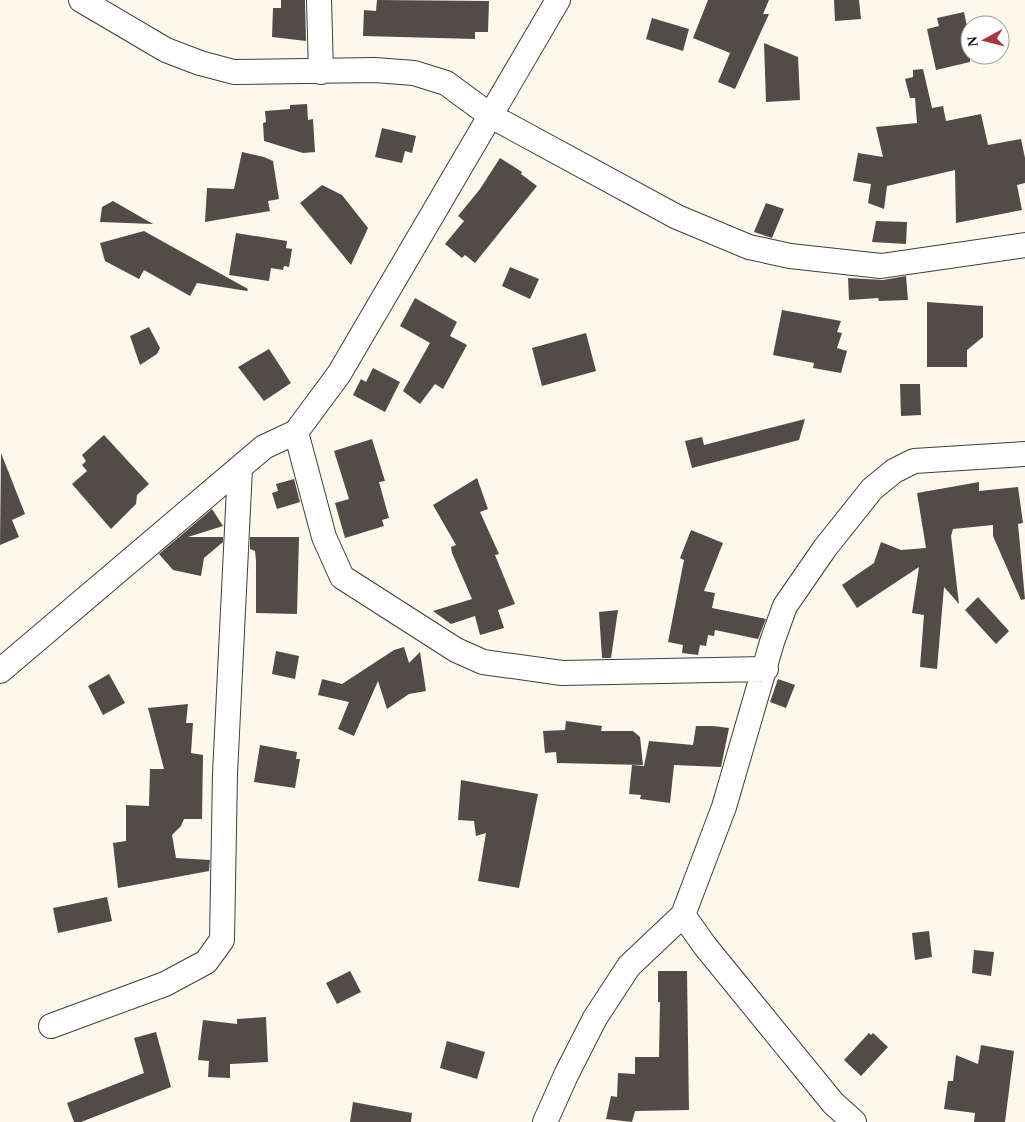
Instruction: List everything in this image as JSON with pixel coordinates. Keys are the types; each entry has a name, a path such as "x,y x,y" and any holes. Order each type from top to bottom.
{"street":[{"path":"82,0 166,50 200,63 234,72 375,70 414,73 446,83 491,116 677,217 749,247 790,256 881,266 1025,245"},
{"path":"318,0 320,72"},
{"path":"0,671 264,447 296,432 339,374 558,0"},
{"path":"296,432 324,537 342,577 456,650 483,662 562,673 766,669"},
{"path":"545,1122 595,1018 629,966 683,915 724,807 766,669 772,642 785,606 825,548 872,489 894,471 914,461 1025,454"},
{"path":"51,1026 165,984 206,962 222,940 224,774 240,468"},
{"path":"683,915 705,946 833,1103 854,1122"}],"building":[{"path":"281,0 305,0 306,41 272,37 273,8 281,8"},
{"path":"377,0 489,1 488,32 475,32 475,39 363,36 364,10 376,11"},
{"path":"708,0 769,0 763,14 769,14 735,89 718,82 730,53 693,38"},
{"path":"834,0 859,0 861,19 835,21"},
{"path":"964,12 965,15 960,15 960,64 936,70 927,29 939,26 937,18"},
{"path":"652,18 689,29 683,51 646,39"},
{"path":"764,43 798,57 800,100 766,102"},
{"path":"923,69 932,108 943,106 946,121 981,114 988,145 1021,139 1025,158 1025,183 1017,185 1022,210 956,223 955,170 887,186 884,209 868,203 871,184 853,181 858,153 883,157 876,127 917,123 915,98 910,98 905,79 913,77 913,70"},
{"path":"307,104 308,120 313,119 315,152 303,153 264,141 263,123 266,122 265,111 290,109 290,105"},
{"path":"382,128 416,136 412,153 405,151 402,163 375,157"},
{"path":"242,152 273,161 279,199 268,201 270,211 205,222 207,188 234,189"},
{"path":"500,158 522,172 521,174 537,186 475,263 465,255 462,258 445,244 464,221 458,216 480,189"},
{"path":"322,185 342,195 368,228 351,265 300,203"},
{"path":"113,201 153,224 100,222 102,207"},
{"path":"766,203 784,209 772,238 754,232"},
{"path":"876,221 907,222 906,244 872,242"},
{"path":"144,231 248,289 247,291 197,283 190,296 144,270 139,279 105,261 100,243"},
{"path":"236,233 287,241 286,248 292,249 289,267 284,266 283,270 271,268 269,281 229,275"},
{"path":"510,267 539,279 530,299 502,286"},
{"path":"906,276 908,300 879,301 878,298 849,300 848,278 883,280"},
{"path":"415,298 457,322 450,336 467,345 443,389 435,384 420,404 403,391 430,343 400,326"},
{"path":"927,302 983,306 983,337 967,350 967,367 927,367"},
{"path":"782,310 841,321 837,332 842,333 837,348 847,351 841,373 813,368 814,363 773,355"},
{"path":"149,327 160,348 157,354 140,365 130,336"},
{"path":"586,333 596,371 542,386 532,348"},
{"path":"269,349 291,383 264,401 238,367"},
{"path":"373,368 400,382 385,412 353,395 361,379 366,382"},
{"path":"900,384 920,384 921,415 901,416"},
{"path":"805,419 799,440 692,468 685,441 702,437 704,445"},
{"path":"104,435 149,484 137,495 136,504 111,529 72,484 87,471 82,465 86,461 82,455"},
{"path":"372,439 385,481 379,482 389,518 382,520 384,526 345,538 335,503 349,499 334,451"},
{"path":"1,453 25,514 12,520 19,537 0,545"},
{"path":"477,478 488,509 480,512 499,554 495,555 515,604 498,610 504,628 480,635 475,616 451,624 433,611 472,599 452,553 451,547 456,545 433,505"},
{"path":"294,479 300,502 277,509 272,493 278,491 276,484"},
{"path":"979,482 979,491 1018,487 1023,523 1018,524 1025,599 1021,600 993,536 993,525 953,529 951,536 959,604 944,587 937,669 920,667 924,615 912,613 919,567 857,608 842,585 874,563 881,542 901,550 926,548 917,493"},
{"path":"212,509 223,526 188,537 223,537 223,542 204,558 201,576 173,570 159,554"},
{"path":"691,530 723,543 704,591 715,593 712,608 766,619 758,639 715,630 714,636 708,635 706,646 700,645 698,655 682,653 683,645 668,642 684,560 680,558"},
{"path":"250,537 299,537 297,614 256,613 256,561 255,551 250,549"},
{"path":"978,597 1009,631 996,644 965,610"},
{"path":"618,610 611,658 602,658 599,612"},
{"path":"404,647 409,663 420,652 426,691 409,694 387,709 378,681 354,736 338,729 349,702 318,695 322,679 342,684 394,650"},
{"path":"276,651 299,656 295,679 272,674"},
{"path":"109,674 125,703 103,715 88,686"},
{"path":"778,679 795,685 786,708 770,702"},
{"path":"188,704 186,723 193,723 191,753 203,755 202,819 184,819 181,826 172,835 176,858 210,860 209,871 118,888 113,843 126,841 126,805 149,806 150,769 164,769 148,708"},
{"path":"566,721 602,726 601,731 633,731 640,737 643,765 557,763 556,752 545,753 543,731 565,730"},
{"path":"696,726 729,728 721,767 674,765 670,803 640,799 641,795 629,794 632,765 644,766 649,741 693,745"},
{"path":"260,745 297,752 296,759 300,759 295,788 254,782"},
{"path":"461,780 538,794 519,888 478,881 486,833 476,836 474,821 458,820"},
{"path":"107,897 112,921 58,933 53,908"},
{"path":"929,931 932,957 915,960 912,933"},
{"path":"974,950 994,952 991,976 972,973"},
{"path":"350,971 361,992 337,1004 326,983"},
{"path":"658,971 687,971 689,1110 635,1111 632,1122 606,1119 611,1096 617,1097 618,1073 635,1074 635,1057 659,1057 660,1002 658,1002"},
{"path":"266,1017 268,1062 230,1064 230,1078 208,1077 209,1061 198,1060 203,1020 237,1024 237,1019"},
{"path":"156,1032 171,1087 81,1122 74,1122 67,1103 144,1073 134,1038"},
{"path":"869,1033 871,1035 873,1033 888,1047 861,1076 844,1060"},
{"path":"447,1041 485,1052 477,1079 440,1068"},
{"path":"981,1045 1014,1051 1005,1122 974,1122 975,1113 944,1109 948,1081 953,1081 956,1055 978,1064"},
{"path":"353,1102 412,1113 411,1122 350,1122"}]}
